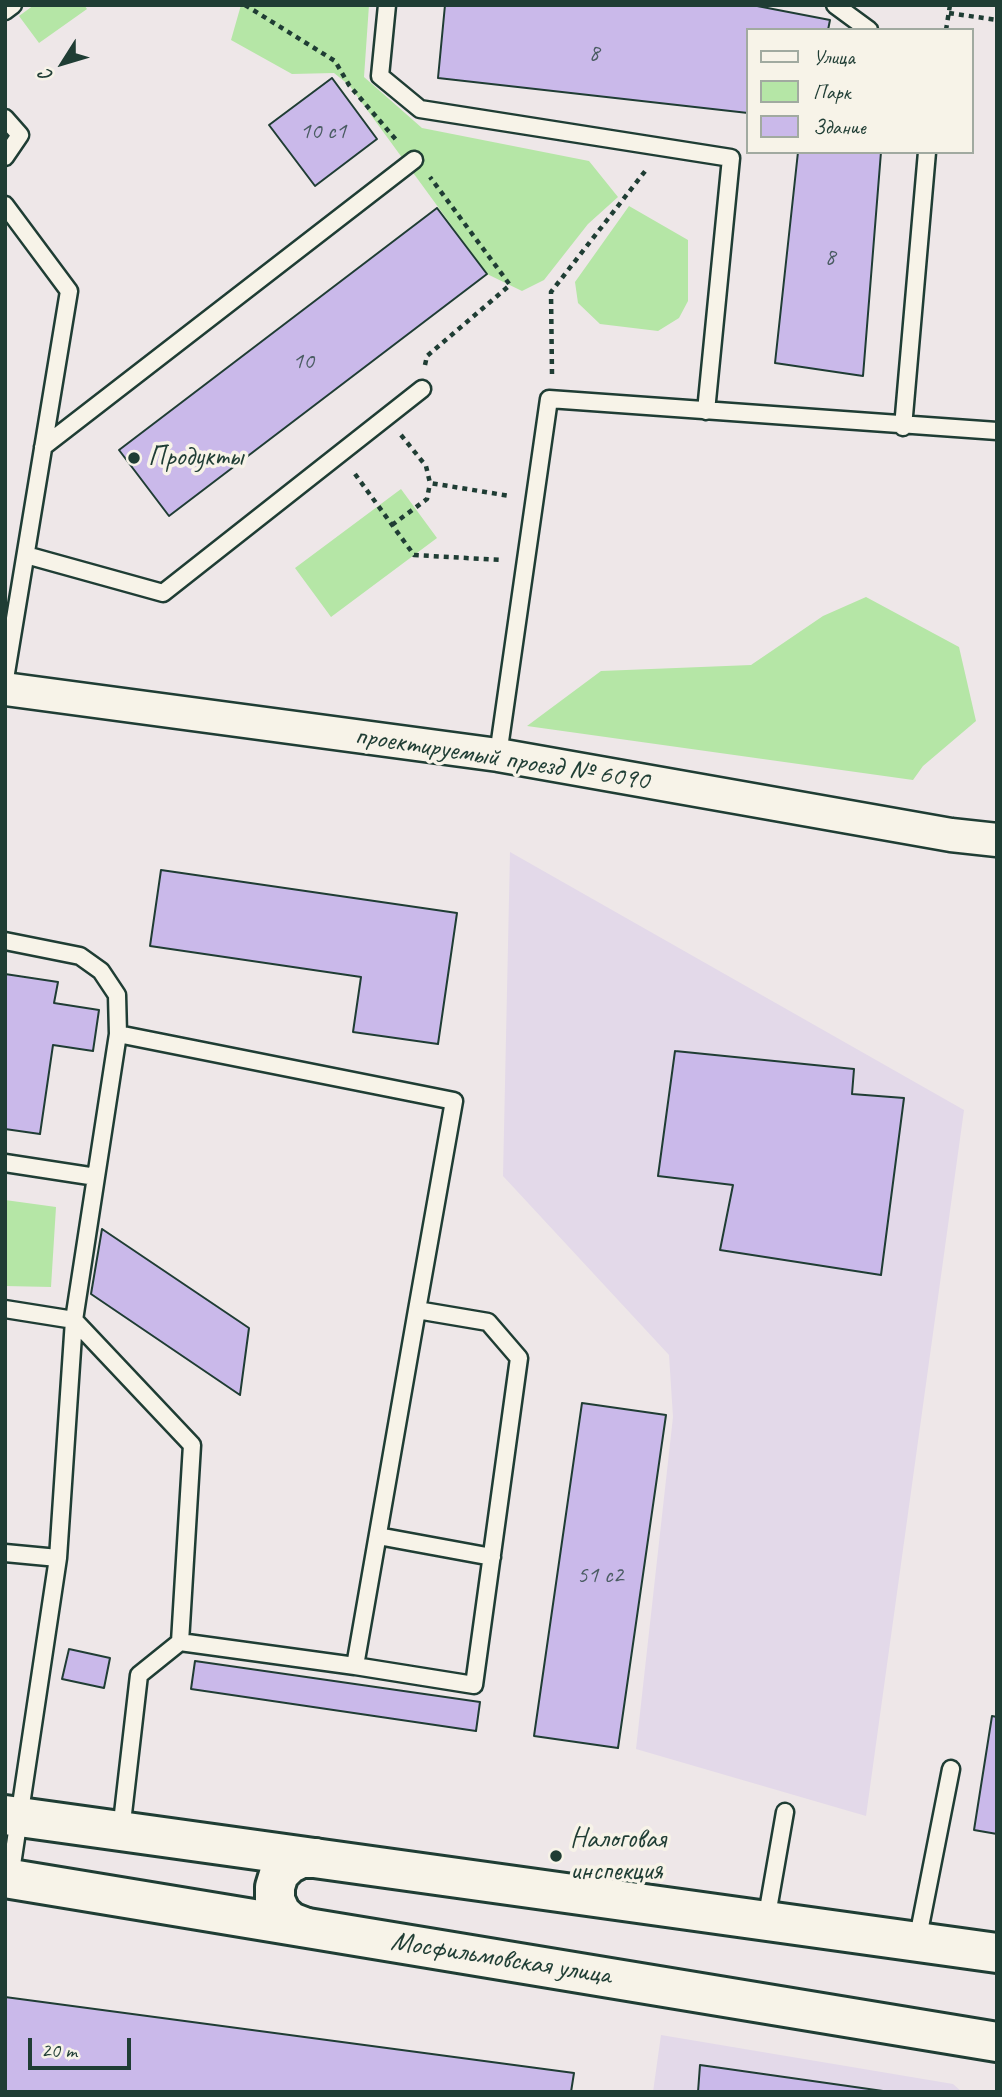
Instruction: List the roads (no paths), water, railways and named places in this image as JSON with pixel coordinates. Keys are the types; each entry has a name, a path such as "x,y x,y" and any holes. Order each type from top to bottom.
{"main road":[{"path":"12,1816 997,1953"},
{"path":"304,1927 291,1922 281,1913 275,1900 275,1886 279,1874 289,1864 301,1858 315,1857"},
{"name":"Мосфильмовская улица","path":"8,1878 997,2042"}],"street":[{"name":"проектируемый проезд № 6090","path":"5,689 498,755 982,838"},
{"path":"982,838 997,824"}],"lane":[{"path":"5,11 13,5"},
{"path":"387,5 380,76 421,109 731,158 706,411"},
{"path":"835,5 866,28"},
{"path":"5,118 20,135 5,158"},
{"path":"903,427 927,154"},
{"path":"43,447 414,160"},
{"path":"5,205 69,291 5,679"},
{"path":"26,555 163,593 422,389"},
{"path":"498,755 549,399 903,427 997,431"},
{"path":"5,941 80,956 101,971 117,995 118,1034 74,1320 58,1558 12,1816 8,1878"},
{"path":"118,1034 454,1101 355,1666"},
{"path":"5,1163 96,1177"},
{"path":"5,1309 74,1320 192,1445 180,1642"},
{"path":"121,1830 139,1675 180,1642 474,1685 519,1358 488,1322 417,1310"},
{"path":"378,1536 492,1557"},
{"path":"5,1553 58,1558"},
{"path":"917,1942 951,1769"},
{"path":"766,1921 785,1812"}],"place":[{"name":"Продукты","path":"134,458"},
{"name":"Налоговая инспекция","path":"556,1856"}]}
